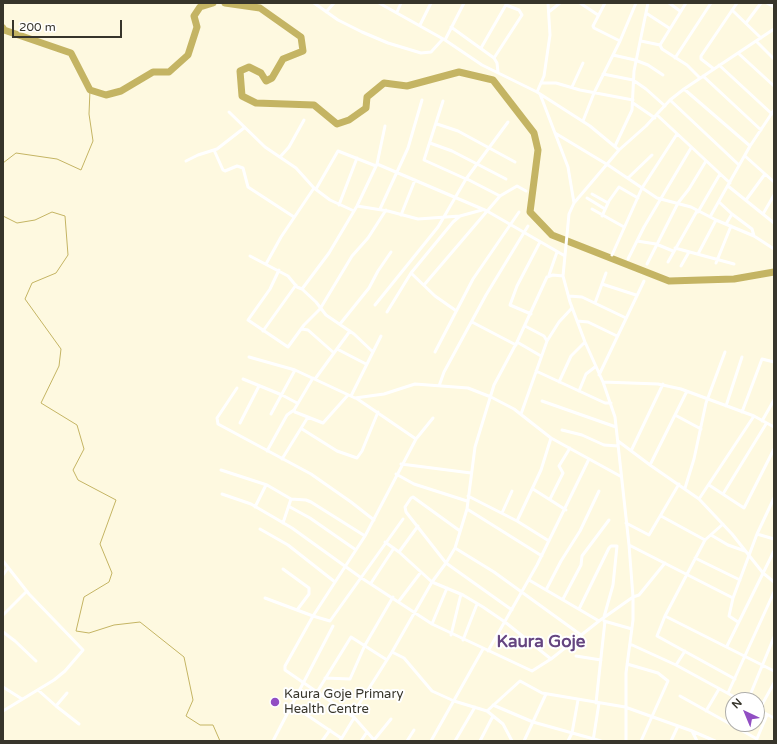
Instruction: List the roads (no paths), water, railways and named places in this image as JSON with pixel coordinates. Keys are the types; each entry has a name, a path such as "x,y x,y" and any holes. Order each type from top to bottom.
{"street":[{"path":"314,3 326,12 362,32 388,44 421,53 432,52 443,40 464,3"},
{"path":"326,12 334,3"},
{"path":"379,3 420,25 482,65 538,93 583,121 619,150"},
{"path":"397,12 401,3"},
{"path":"420,25 431,3"},
{"path":"548,3 550,11 550,35 544,76 538,93 568,167 574,203"},
{"path":"550,11 560,3"},
{"path":"580,3 598,15"},
{"path":"605,3 598,15 594,28 620,41"},
{"path":"583,121 594,93 620,41 636,3"},
{"path":"615,146 630,114 633,102 635,60 648,3"},
{"path":"668,3 680,12"},
{"path":"660,44 686,3"},
{"path":"675,58 711,3"},
{"path":"714,69 701,58 701,56 737,3"},
{"path":"746,23 761,3"},
{"path":"767,3 774,7"},
{"path":"481,48 506,4 519,10 522,15 494,58"},
{"path":"732,10 762,38"},
{"path":"646,13 670,28"},
{"path":"451,27 494,58 497,63 498,72"},
{"path":"626,741 625,707 627,664 632,629 633,598 629,544 620,476 618,441 611,403 600,375 584,342 568,296 563,276 567,230 571,208 619,150 656,117 670,100 719,65 773,30"},
{"path":"640,41 660,44"},
{"path":"756,41 774,59"},
{"path":"660,44 662,49 687,65 702,77 760,130"},
{"path":"738,53 774,86"},
{"path":"613,55 635,60 648,65 663,75"},
{"path":"572,87 583,63"},
{"path":"710,217 750,146 773,112 719,65"},
{"path":"603,74 633,80 646,89 665,106"},
{"path":"541,83 551,82 633,102 656,117 677,134 746,200 774,223"},
{"path":"684,89 750,146"},
{"path":"380,209 408,148 422,100"},
{"path":"670,100 739,165"},
{"path":"442,101 437,124 424,158 426,162 466,179 500,196"},
{"path":"229,112 266,148 296,168 315,189 340,205 354,211"},
{"path":"280,157 289,147 304,120"},
{"path":"375,305 432,235 466,179 508,122"},
{"path":"437,124 458,131 515,162"},
{"path":"302,289 329,253 357,206 376,165 385,126"},
{"path":"186,161 214,150 244,128"},
{"path":"555,133 661,199 678,203 698,211 754,236 774,249"},
{"path":"612,255 642,188 677,134"},
{"path":"430,143 452,151 506,179"},
{"path":"628,259 690,148"},
{"path":"214,150 222,170 225,171 237,166 243,168 248,186 294,217"},
{"path":"266,264 294,217 315,189 338,152 398,172 487,211 565,256"},
{"path":"628,178 652,155"},
{"path":"745,156 774,182"},
{"path":"340,205 357,158"},
{"path":"647,264 678,203 689,189 706,161"},
{"path":"668,262 720,174"},
{"path":"746,200 765,174"},
{"path":"401,215 415,180"},
{"path":"424,285 500,196 517,186 526,190"},
{"path":"602,216 608,203 619,187 638,198"},
{"path":"592,194 608,203"},
{"path":"763,214 774,195"},
{"path":"586,198 605,209"},
{"path":"719,202 752,229 754,236"},
{"path":"357,206 386,210 418,219 460,216 482,209"},
{"path":"592,209 624,227"},
{"path":"278,270 270,289 248,320 288,347 320,309 352,256 368,238 386,210"},
{"path":"435,352 455,310 483,263 519,212"},
{"path":"726,224 732,214"},
{"path":"387,312 411,273 460,216"},
{"path":"698,254 716,220"},
{"path":"439,386 444,372 528,226"},
{"path":"716,261 731,226"},
{"path":"637,241 656,244 674,250 698,254 716,261 734,264"},
{"path":"531,314 510,305 517,286 540,242"},
{"path":"340,324 369,288 391,252"},
{"path":"292,706 330,730 341,739 432,582 446,563 454,548 467,510 475,447 491,397 500,372 516,344 549,275 556,252"},
{"path":"681,266 689,252"},
{"path":"250,256 288,276 326,316 350,331 373,352"},
{"path":"411,273 435,296 455,310"},
{"path":"595,303 606,274"},
{"path":"549,275 563,276"},
{"path":"600,375 636,295 644,281"},
{"path":"602,284 636,295"},
{"path":"263,331 296,285"},
{"path":"568,296 582,297 626,318"},
{"path":"521,414 547,341 559,322 572,308"},
{"path":"577,321 588,322 617,336"},
{"path":"472,322 541,356"},
{"path":"525,326 544,336 547,341"},
{"path":"302,329 308,330 334,353"},
{"path":"267,451 287,415 294,410 297,403 314,379 350,331"},
{"path":"294,410 294,412 323,423 350,395 381,336"},
{"path":"559,382 571,356 584,342"},
{"path":"337,349 366,364"},
{"path":"685,488 694,459 708,400 725,352"},
{"path":"250,357 294,370 350,395 378,412 416,439"},
{"path":"726,406 742,357"},
{"path":"742,412 762,359 774,362"},
{"path":"579,391 586,374 595,367"},
{"path":"271,414 294,370"},
{"path":"536,371 605,403 611,403"},
{"path":"243,379 282,395 297,403"},
{"path":"603,382 663,384 754,416 766,424 774,427"},
{"path":"356,398 384,394 415,384 468,388 491,397 521,414 551,438 620,476"},
{"path":"631,451 663,384"},
{"path":"240,422 259,386"},
{"path":"237,388 216,421 233,433 311,474 374,520"},
{"path":"650,465 686,391"},
{"path":"762,421 774,400"},
{"path":"542,401 616,427"},
{"path":"302,429 337,451 357,458 364,447 378,412"},
{"path":"675,415 701,428"},
{"path":"699,499 754,416"},
{"path":"282,459 293,440 302,429 308,417"},
{"path":"391,719 374,740 353,717 285,670 285,666 312,616 365,536 401,464 416,439 433,418"},
{"path":"723,494 766,424"},
{"path":"562,430 582,435 604,445 618,446"},
{"path":"517,521 533,489 551,438"},
{"path":"618,441 699,499 723,524 763,573 774,582"},
{"path":"550,499 563,473 559,466 570,448"},
{"path":"709,485 745,508 774,449"},
{"path":"488,651 542,556 566,510 589,459"},
{"path":"401,464 471,474"},
{"path":"221,470 266,485 291,499 306,500 318,505 365,536"},
{"path":"396,474 421,486 468,502"},
{"path":"626,523 649,535 679,484"},
{"path":"255,507 266,485"},
{"path":"533,489 566,510"},
{"path":"502,513 512,491"},
{"path":"546,590 561,561 580,531 599,491"},
{"path":"222,494 255,507 283,523 360,577 394,597 414,613 451,635 532,671 551,659 602,619 642,592 665,563"},
{"path":"468,496 517,521 549,541"},
{"path":"460,531 419,500 412,497 405,509 446,563 512,610"},
{"path":"738,622 729,616 733,598 750,558 757,534 774,498"},
{"path":"283,523 290,507 291,499"},
{"path":"290,507 310,518 356,550"},
{"path":"467,510 542,556"},
{"path":"661,516 705,540"},
{"path":"265,598 312,616 330,621 385,542 403,519"},
{"path":"563,599 581,565 582,556 609,520"},
{"path":"723,524 705,540 665,616 657,636 735,679"},
{"path":"399,552 418,526"},
{"path":"260,530 288,545 335,582"},
{"path":"757,534 774,539"},
{"path":"711,535 728,545 745,551"},
{"path":"385,542 399,552 432,582 461,594 478,604 505,622 551,659"},
{"path":"629,544 733,598"},
{"path":"579,609 609,548 611,546 617,546 613,585 602,619 601,660 594,740"},
{"path":"371,583 394,548"},
{"path":"454,548 494,572 581,635"},
{"path":"726,646 774,551"},
{"path":"695,558 740,580"},
{"path":"3,561 26,591 83,650 65,671 38,690 3,711"},
{"path":"3,575 8,568"},
{"path":"282,569 309,588 308,594 298,610"},
{"path":"399,601 421,572"},
{"path":"529,580 579,609 602,619 632,629"},
{"path":"432,624 447,588"},
{"path":"3,616 26,591"},
{"path":"728,692 774,592"},
{"path":"451,635 461,594"},
{"path":"326,678 350,679 364,646 394,597"},
{"path":"770,601 774,603"},
{"path":"463,640 478,604"},
{"path":"665,616 774,671"},
{"path":"273,741 334,626"},
{"path":"3,632 15,641 36,662"},
{"path":"317,692 350,638 353,637 364,646 387,660"},
{"path":"751,692 774,637"},
{"path":"630,644 676,665 726,692"},
{"path":"431,741 483,649"},
{"path":"676,665 685,651"},
{"path":"392,652 404,658 432,691 454,701 487,711 502,724 512,741"},
{"path":"576,656 601,660"},
{"path":"627,664 658,673 667,680 642,741"},
{"path":"487,711 520,682 546,694 625,707 692,731 715,741"},
{"path":"765,698 774,683"},
{"path":"3,687 22,699"},
{"path":"706,711 719,689"},
{"path":"38,690 79,724"},
{"path":"56,706 67,693"},
{"path":"524,741 546,694"},
{"path":"680,696 725,720"},
{"path":"568,741 572,733 578,700"},
{"path":"494,705 533,722 601,741"},
{"path":"455,741 475,707"},
{"path":"745,732 756,740 767,715 774,718"},
{"path":"480,741 493,716"},
{"path":"671,741 678,726"},
{"path":"322,741 330,730"},
{"path":"407,741 414,730"},
{"path":"692,731 697,741"},
{"path":"361,741 367,732"},
{"path":"692,741 695,736"}],"waterway":[{"path":"3,28 4,30 71,53 90,90 106,95 121,91 153,72 169,72 188,55 197,27 194,16 200,7 213,3"},
{"path":"225,3 260,8 301,37 303,51 283,59 272,78 266,81 261,73 249,67 240,71 242,96 256,103 314,105 337,124 349,120 366,108 367,97 384,83 407,86 459,72 493,80 534,133 538,150 530,212 552,235 669,281 734,279 774,272"},
{"path":"3,163 16,153 57,159 81,170 93,141 89,114 90,90"},
{"path":"3,216 17,223 35,220 52,212 65,216 68,255 56,273 32,283 25,299 61,349 59,366 41,403 77,425 84,449 73,470 78,480 116,500 100,544 112,573 109,582 84,597 76,631 89,633 114,625 140,622 184,657 193,700 186,716 200,725 213,725 220,741"}],"place":[{"name":"Kaura Goje Primary Health Centre","path":"275,702"}],"district":[{"name":"Kaura Goje","path":"541,643"}]}
